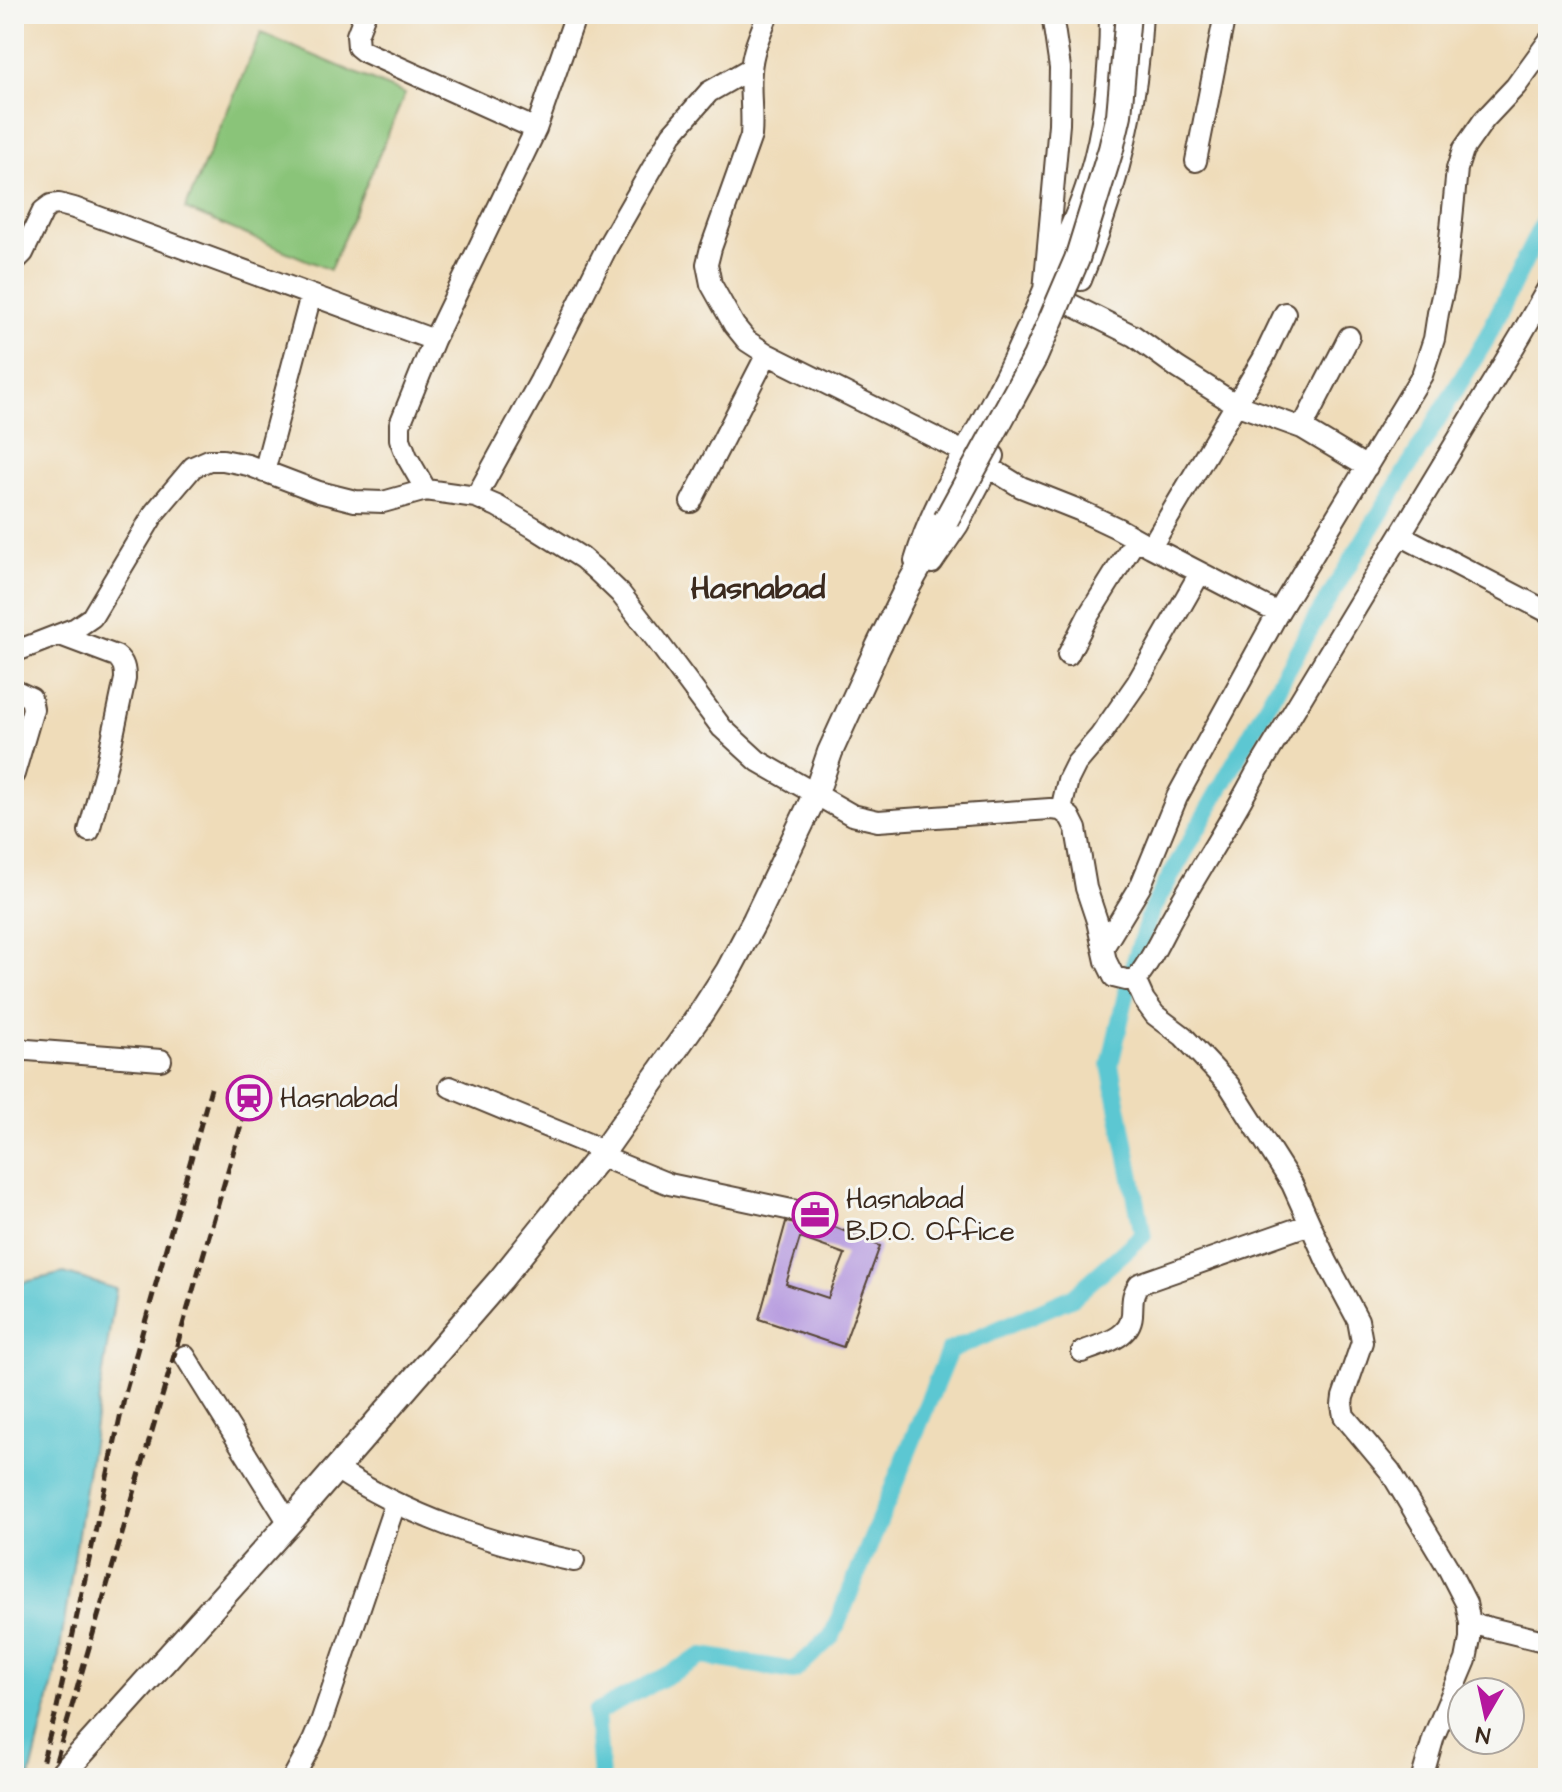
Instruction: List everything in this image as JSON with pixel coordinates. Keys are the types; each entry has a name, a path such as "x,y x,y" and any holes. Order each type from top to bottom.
{"main road":[{"path":"59,1778 289,1523 501,1279 602,1153 728,971 816,793 853,700 907,588 1035,357 1077,259 1119,115 1128,14"}],"street":[{"path":"365,14 357,35 358,47 363,51 536,129"},
{"path":"426,490 407,457 400,439 400,424 434,340 536,129 576,14"},
{"path":"768,14 751,68 751,136 707,264 711,284 734,325 747,341 767,354 964,452 1021,487 1079,510 1278,613"},
{"path":"1044,291 1059,124 1060,68 1052,14"},
{"path":"907,588 931,515 1016,353 1089,178 1106,91 1110,14"},
{"path":"907,588 925,573 958,525 1070,304 1095,244 1125,147 1135,89 1142,14"},
{"path":"1196,161 1225,14"},
{"path":"1103,948 1140,887 1177,797 1278,613 1422,375 1434,339 1446,279 1457,169 1463,150 1548,42"},
{"path":"476,497 540,381 607,247 672,134 709,92 751,68"},
{"path":"14,262 23,253 43,211 59,204 434,340"},
{"path":"14,652 76,628 92,617 155,512 193,467 209,460 248,465 319,492 355,501 383,502 426,490 476,497 497,506 582,558 620,593 732,738 758,761 852,815 878,821 1061,810 1070,817 1076,829 1086,888 1106,961 1114,977 1135,980 1548,288"},
{"path":"1044,291 1134,336 1235,404 1302,428 1367,467"},
{"path":"264,472 311,295"},
{"path":"1068,655 1088,616 1144,543 1235,404 1263,359 1285,313"},
{"path":"1302,428 1349,337"},
{"path":"691,502 767,354"},
{"path":"1400,535 1548,612"},
{"path":"1061,810 1068,780 1076,764 1137,683 1200,573"},
{"path":"60,635 116,656 125,670 112,741 89,831"},
{"path":"14,690 31,698 33,709 14,774"},
{"path":"1135,980 1155,1015 1183,1036 1229,1085 1292,1184 1327,1262 1358,1320 1362,1342 1343,1397 1344,1416 1390,1471 1466,1603 1470,1623 1466,1660 1434,1736 1422,1778"},
{"path":"14,1049 161,1060"},
{"path":"450,1087 669,1184 815,1215"},
{"path":"1082,1352 1126,1331 1131,1319 1132,1295 1139,1284 1310,1224"},
{"path":"185,1356 289,1523"},
{"path":"336,1469 395,1504 494,1542 574,1561"},
{"path":"293,1778 321,1722 395,1504"},
{"path":"1470,1623 1548,1642"}],"green space":[{"path":"261,33 405,94 330,270 185,209"}],"water":[{"path":"64,1273 116,1289 58,1662 30,1777 14,1770 14,1294 16,1284"}],"building":[{"path":"786,1222 813,1228 825,1223 880,1246 843,1347 759,1319","holes":["800,1238 845,1254 828,1298 786,1284"]}],"waterway":[{"path":"1133,967 1151,911 1314,622 1485,341 1548,213"},
{"path":"601,1778 596,1713 703,1656 794,1671 832,1636 949,1351 1073,1297 1143,1235 1110,1065 1127,990"}],"railway":[{"path":"38,1778 56,1712 126,1390 211,1088"},
{"path":"51,1778 249,1098"}],"place":[{"name":"Hasnabad","path":"249,1098"},
{"name":"Hasnabad B.D.O. Office","path":"815,1215"}],"district":[{"name":"Hasnabad","path":"758,588"}]}
